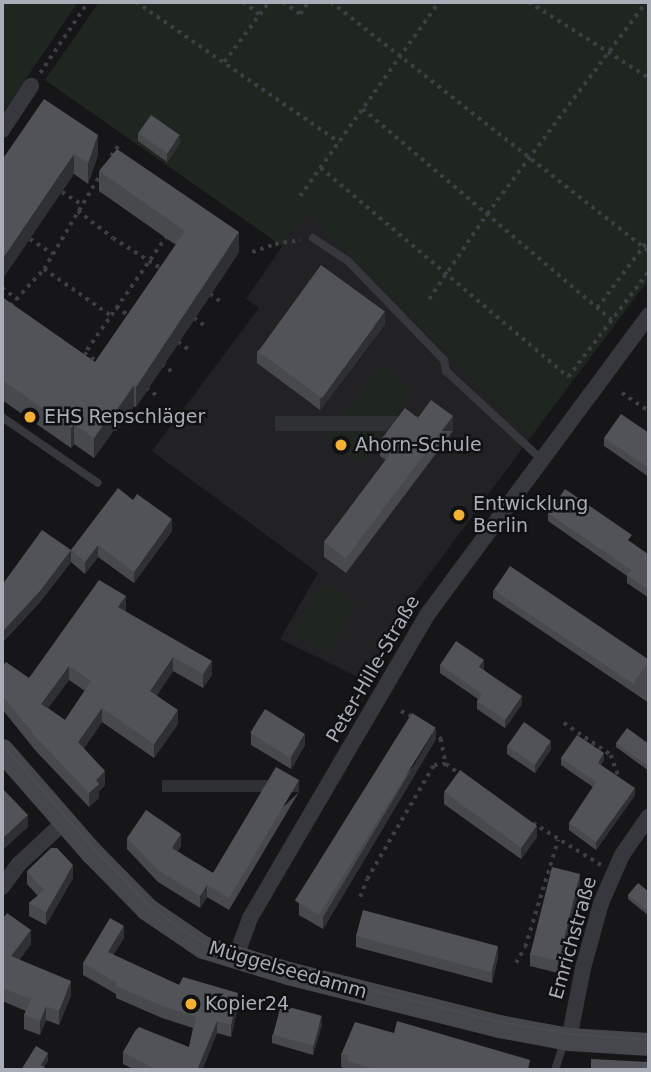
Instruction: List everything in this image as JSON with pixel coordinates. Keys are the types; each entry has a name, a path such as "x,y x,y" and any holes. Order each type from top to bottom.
{"main road":[{"name":"Müggelseedamm","path":"2,750 64,822 164,923 203,947 235,959 461,1017 567,1039 649,1044"}],"street":[{"path":"2,130 31,86"},
{"name":"Peter-Hille-Straße","path":"235,959 250,918 412,639 649,315"},
{"name":"Emrichstraße","path":"567,1039 601,903 622,855 649,816"},
{"path":"2,887 19,864 64,822"}],"lane":[{"path":"313,239 348,261 444,360 446,371 542,460"},
{"path":"2,417 99,483"},
{"path":"555,1070 567,1039"}],"path":[{"path":"31,86 88,2"},
{"path":"136,2 339,142"},
{"path":"243,2 259,14"},
{"path":"224,62 269,2"},
{"path":"283,2 300,14 308,2"},
{"path":"331,2 649,251"},
{"path":"300,196 402,58 439,2"},
{"path":"529,2 649,78"},
{"path":"429,299 487,214 646,2"},
{"path":"363,109 612,320"},
{"path":"110,158 118,146"},
{"path":"321,168 568,377 649,271"},
{"path":"3,313 44,269 103,169"},
{"path":"62,192 82,204"},
{"path":"78,211 170,274"},
{"path":"79,360 171,229"},
{"path":"30,239 53,254"},
{"path":"252,251 275,244 313,239"},
{"path":"597,308 649,239"},
{"path":"44,269 110,315"},
{"path":"2,288 17,299"},
{"path":"210,294 224,304"},
{"path":"117,307 138,321"},
{"path":"194,318 208,328"},
{"path":"178,342 191,351"},
{"path":"84,353 106,368"},
{"path":"162,364 175,374"},
{"path":"146,388 159,397"},
{"path":"622,393 649,411"},
{"path":"401,711 419,721"},
{"path":"564,723 611,755 618,775"},
{"path":"430,730 441,739 446,764"},
{"path":"360,897 367,879 434,765 446,764 469,779"},
{"path":"524,817 606,868"},
{"path":"516,963 525,947 558,839"}],"shaded area":[{"path":"2,2 78,2 2,114"},
{"path":"99,2 649,2 649,279 530,438 307,211 282,246 45,80"},
{"name":"Ahorn-Schule","path":"307,210 530,438 400,614 364,680 280,639 318,573 152,451 259,308 246,299"},
{"path":"380,366 413,390 360,463 327,439"},
{"path":"322,583 356,602 328,653 294,634"}],"building":[{"path":"44,99 98,135 88,163 74,154 2,260 2,160"},
{"path":"151,115 180,135 167,153 138,133"},
{"path":"117,149 239,232 136,387 134,385 116,411 114,409 94,438 74,424 71,428 2,380 2,297 95,362 185,231 99,171"},
{"path":"321,265 385,311 322,398 258,352"},
{"path":"431,400 453,416 346,558 324,542 393,450 380,441 405,408 418,418"},
{"path":"621,414 649,433 649,468 604,438"},
{"path":"118,488 133,500 137,494 172,519 134,572 98,545 85,562 71,550"},
{"path":"565,489 632,535 628,540 649,555 649,590 627,575 631,570 548,513"},
{"path":"42,530 71,550 40,591 2,632 2,585"},
{"path":"510,566 649,660 633,684 494,590"},
{"path":"99,580 126,596 118,607 212,661 203,674 173,657 150,691 178,710 154,744 102,708 78,742 105,771 96,780 99,784 89,793 35,736 2,695 2,667 6,662 29,678","holes":["69,666 91,681 65,720 41,704"]},
{"path":"456,641 484,660 479,667 522,696 505,720 477,701 482,694 440,665"},
{"path":"265,709 305,734 290,758 250,733"},
{"path":"412,713 436,728 319,915 295,900"},
{"path":"524,722 551,741 534,765 507,746"},
{"path":"627,728 649,744 649,767 616,743"},
{"path":"577,735 604,753 598,763 635,788 596,842 569,823 596,782 561,758"},
{"path":"276,767 299,780 229,898 207,885 200,896 158,870 127,838 146,810 181,834 172,848 213,873"},
{"path":"460,770 537,826 521,848 444,792"},
{"path":"2,788 28,815 2,839"},
{"path":"51,848 57,848 73,865 46,912 29,903 44,890 27,871"},
{"path":"552,867 580,874 558,961 530,954"},
{"path":"638,883 649,892 649,912 628,895"},
{"path":"363,910 498,946 491,972 356,936"},
{"path":"7,913 31,930 11,956 71,981 59,1011 46,1006 40,1021 24,1015 31,999 2,988 2,920"},
{"path":"110,918 124,926 108,952 179,985 183,977 238,993 231,1025 217,1021 197,1070 152,1070 153,1068 123,1052 139,1027 189,1047 196,1017 116,986 117,983 83,963"},
{"path":"281,1005 322,1016 314,1046 273,1035"},
{"path":"397,1021 530,1060 528,1070 379,1070 347,1061 348,1056 341,1055 355,1022 394,1033"},
{"path":"36,1046 48,1053 41,1065 47,1070 21,1070"},
{"path":"591,1059 649,1062 649,1070 591,1070"}],"tram line":[{"path":"2,744 95,850 150,906 181,929 211,946 263,963 500,1022 570,1034 649,1040"}],"place":[{"name":"EHS Repschläger","path":"30,417"},
{"name":"Ahorn-Schule","path":"341,445"},
{"name":"Entwicklung Berlin","path":"459,515"},
{"name":"Kopier24","path":"191,1004"}]}
